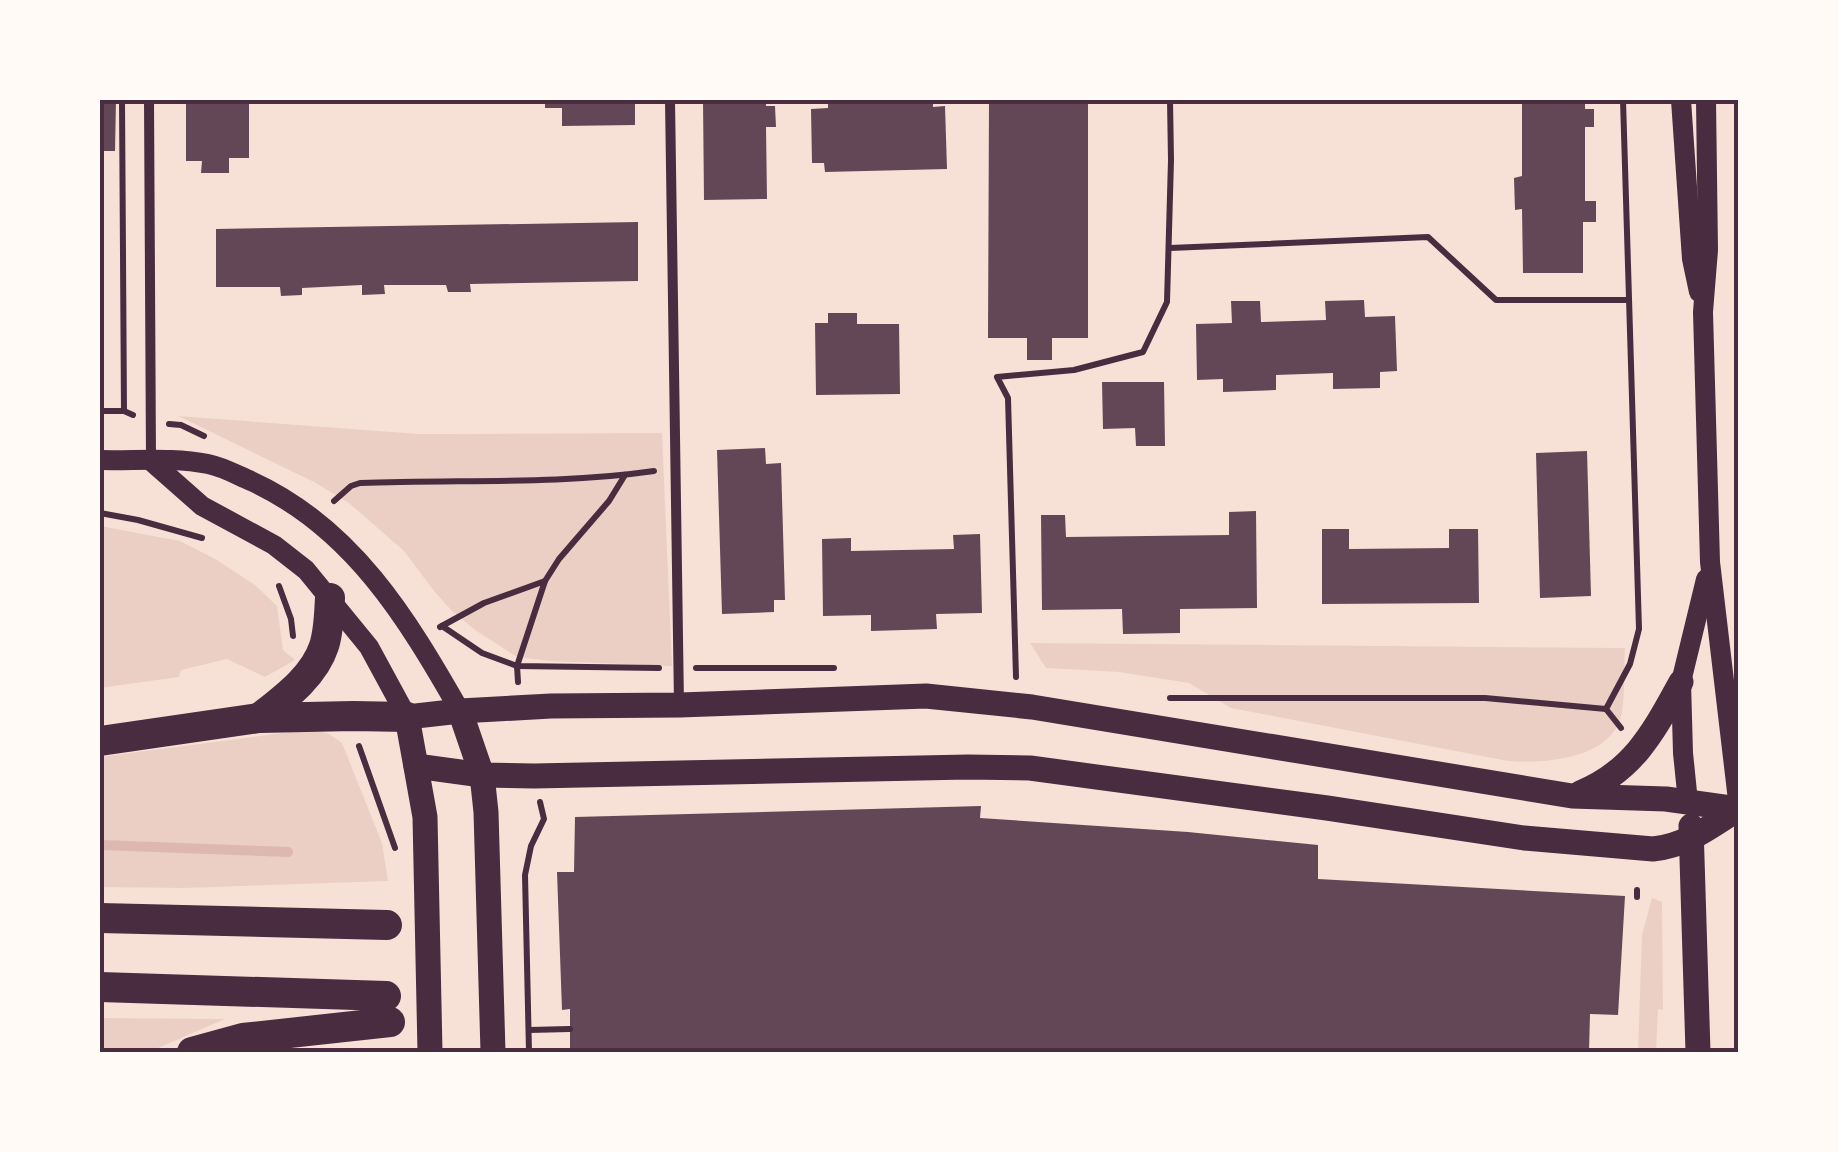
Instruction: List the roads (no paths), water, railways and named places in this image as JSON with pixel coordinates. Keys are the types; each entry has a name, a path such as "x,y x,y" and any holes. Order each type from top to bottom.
{"highway":[{"path":"259,718 295,688 319,658 330,598"},
{"path":"100,741 259,718 407,718"},
{"path":"100,918 387,925"},
{"path":"100,987 388,1009 192,1052"}],"main road":[{"path":"1681,100 1692,259 1703,312"},
{"path":"1706,100 1708,250 1703,312 1710,562 1738,800"},
{"path":"100,460 210,464 280,495 357,558 390,596 418,638 460,711 482,775 493,1052"},
{"path":"151,461 202,506 274,545 306,570 377,659 407,718 425,817 430,1052"},
{"path":"1698,1052 1692,838 1682,753 1681,682 1710,562"},
{"path":"1572,796 1596,786 1630,762 1681,682"},
{"path":"407,718 520,708 926,696 1032,707 1572,796 1666,798 1738,809"},
{"path":"416,766 482,775 534,776 1030,768 1574,844 1653,849 1692,838 1738,809"}],"street":[{"path":"149,100 151,461"},
{"path":"670,100 680,705"}],"waterway":[{"path":"100,845 288,852"}]}
